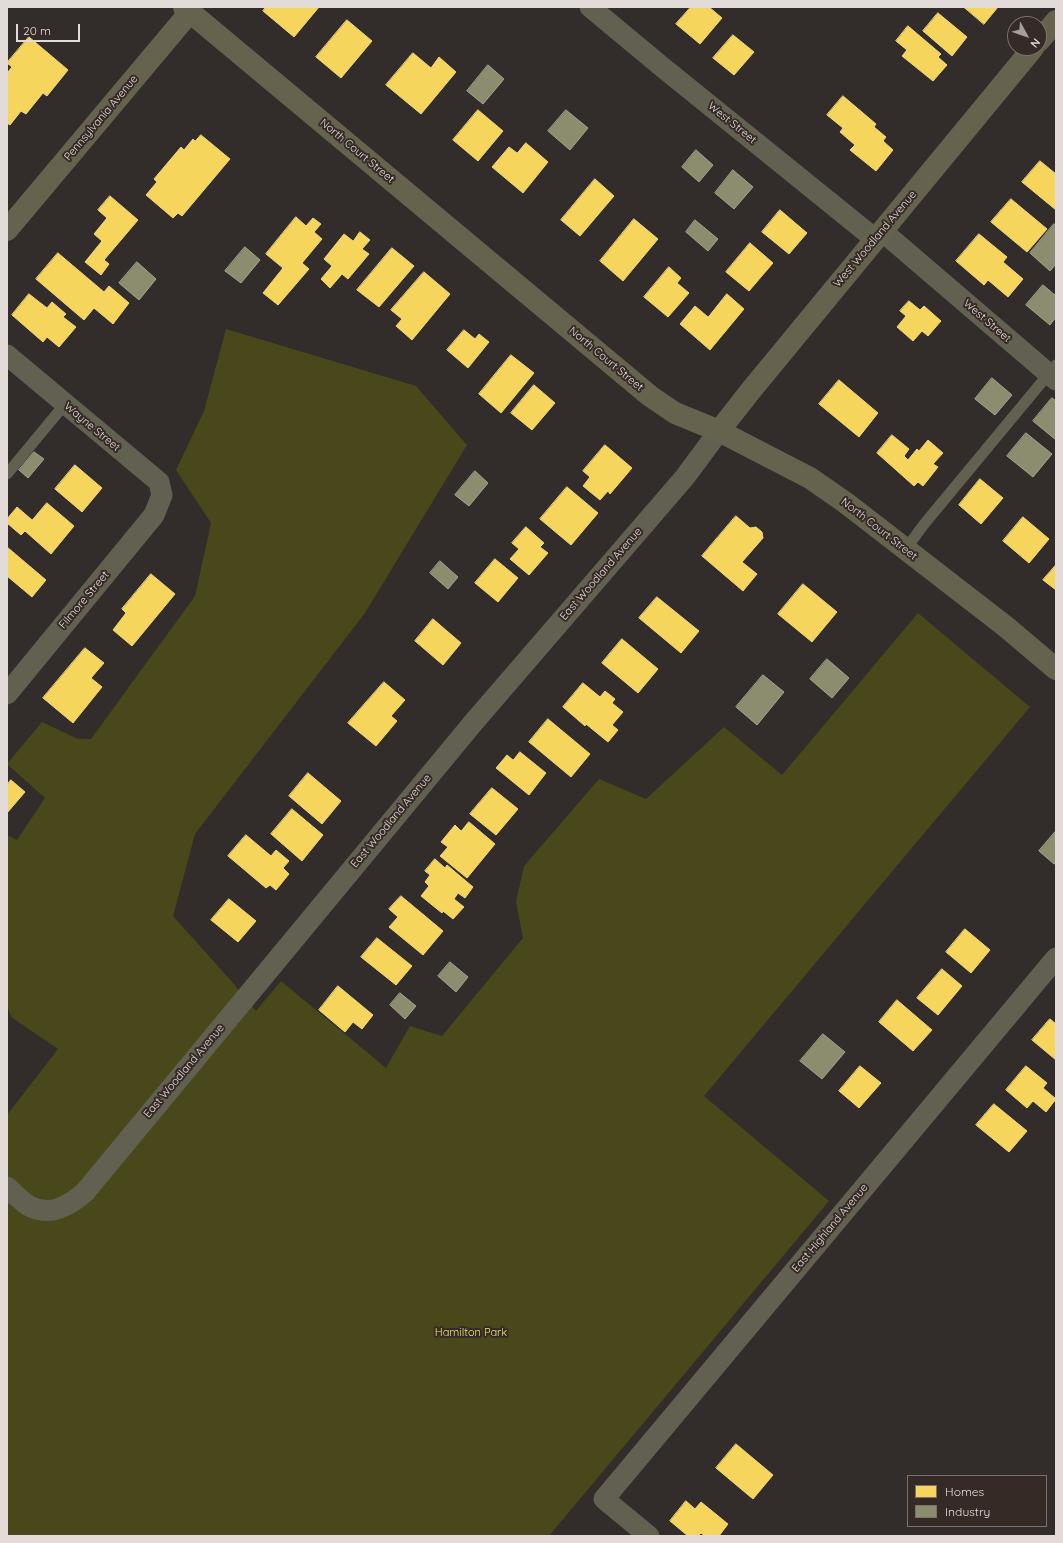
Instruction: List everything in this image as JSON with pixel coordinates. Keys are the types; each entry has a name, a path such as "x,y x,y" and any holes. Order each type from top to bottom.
{"main road":[{"name":"Pennsylvania Avenue","path":"7,229 190,9"},
{"name":"North Court Street","path":"190,9 650,396 675,413 719,431 810,478 846,503 1055,666"},
{"path":"1047,32 1056,21"},
{"name":"West Woodland Avenue","path":"719,431 1026,56"}],"street":[{"name":"West Street","path":"604,11 879,235 1054,373"},
{"name":"Wayne Street","path":"7,355 158,482 162,495 158,506"},
{"name":"East Woodland Avenue","path":"7,1187 29,1206 48,1211 62,1208 85,1192 472,723 685,477 719,431"},
{"name":"Filmore Street","path":"7,694 154,515 158,506"},
{"name":"East Highland Avenue","path":"648,1536 604,1499 1056,958"}],"lane":[{"path":"905,550 925,523 1054,373"},
{"path":"7,474 65,404"}],"green space":[{"name":"Hamilton Park","path":"226,329 416,386 467,445 365,613 195,834 173,916 256,1011 281,981 386,1068 410,1026 442,1036 523,938 516,902 524,866 599,779 646,799 724,727 782,775 918,613 1030,707 704,1096 829,1201 549,1536 7,1536 7,1115 58,1049 11,1017 7,1005 7,835 17,840 45,798 7,764 42,722 78,739 91,739 195,596 211,523 176,470 204,411"}],"building: Homes":[{"path":"266,7 319,7 294,37 263,11"},
{"path":"691,7 709,7 722,18 700,44 676,24"},
{"path":"964,7 998,7 984,24"},
{"path":"938,13 967,37 952,56 923,31"},
{"path":"347,20 372,41 341,78 316,57"},
{"path":"908,26 941,54 938,57 947,65 933,81 902,56 907,50 896,41"},
{"path":"733,35 754,52 734,75 713,58"},
{"path":"29,37 68,70 47,96 43,93 26,114 21,111 10,125 7,123 7,73 12,67 7,63"},
{"path":"413,53 431,68 439,57 456,72 421,114 386,85"},
{"path":"843,96 876,124 874,127 886,137 883,141 893,150 876,171 850,150 855,145 840,132 843,128 827,115"},
{"path":"478,110 503,131 478,161 453,140"},
{"path":"201,135 230,159 182,216 178,213 173,218 146,195 157,182 154,179 181,147 184,150 193,139 195,141"},
{"path":"526,143 548,162 523,193 492,167 509,147 517,153"},
{"path":"1040,161 1056,174 1056,210 1022,182"},
{"path":"595,179 614,196 580,236 561,220"},
{"path":"110,196 138,220 104,260 109,264 101,275 85,262 102,241 94,234 107,218 98,210"},
{"path":"1011,199 1047,229 1027,252 991,222"},
{"path":"780,210 807,233 789,254 762,232"},
{"path":"296,217 306,226 313,218 321,224 314,232 322,239 302,263 309,269 278,305 263,293 283,268 266,254"},
{"path":"634,219 658,239 623,281 600,261"},
{"path":"360,232 370,240 362,249 369,254 348,279 342,274 330,288 321,279 332,266 324,259 344,234 353,241"},
{"path":"979,234 1007,257 1003,262 1023,279 1008,297 988,280 984,285 956,261"},
{"path":"750,243 773,263 749,291 726,272"},
{"path":"392,248 414,266 379,307 357,290"},
{"path":"58,253 104,292 109,286 129,303 113,324 94,308 84,320 36,279"},
{"path":"669,267 681,278 677,283 689,293 668,317 644,297"},
{"path":"424,272 450,294 412,340 396,326 402,319 391,310"},
{"path":"29,294 47,308 52,302 66,314 63,317 76,327 59,347 47,337 43,342 12,315"},
{"path":"727,294 744,309 710,350 680,324 695,306 708,317"},
{"path":"909,301 920,310 924,306 941,321 928,336 922,331 913,341 897,327 906,316 900,311"},
{"path":"464,330 475,339 479,334 489,342 468,368 447,350"},
{"path":"511,355 534,373 501,413 479,394"},
{"path":"839,380 878,413 859,437 819,404"},
{"path":"534,385 555,403 532,430 511,413"},
{"path":"892,435 909,449 904,456 908,460 917,449 919,451 928,440 943,453 933,464 938,467 923,486 918,482 914,486 877,453"},
{"path":"605,445 632,468 610,494 608,491 600,500 583,486 590,477 583,471"},
{"path":"75,465 102,488 82,512 55,489"},
{"path":"980,479 1003,498 981,524 959,505"},
{"path":"567,487 598,513 571,545 540,519"},
{"path":"47,503 74,526 51,554 25,531 21,535 7,523 7,519 17,507 32,520"},
{"path":"736,516 750,528 756,527 762,532 763,538 742,562 757,574 743,591 702,556"},
{"path":"1023,517 1049,539 1029,563 1003,541"},
{"path":"526,527 544,543 540,547 548,553 529,575 510,559 519,549 512,543"},
{"path":"7,547 46,580 32,597 7,576"},
{"path":"495,559 518,578 498,602 475,583"},
{"path":"1056,565 1056,590 1043,580"},
{"path":"151,574 175,594 132,646 113,630 126,613 122,609"},
{"path":"803,584 837,612 812,642 778,614"},
{"path":"657,597 699,631 681,653 639,618"},
{"path":"433,619 461,643 443,665 415,641"},
{"path":"622,639 658,669 638,693 602,663"},
{"path":"85,648 104,663 91,678 102,687 73,723 43,698"},
{"path":"384,682 405,700 391,716 397,721 376,746 348,723"},
{"path":"583,683 600,697 605,691 615,699 612,703 623,712 612,725 618,730 608,742 586,724 585,726 563,707"},
{"path":"548,719 590,754 571,777 529,742"},
{"path":"520,752 546,773 529,795 496,768 507,755 513,760"},
{"path":"308,773 341,801 322,824 289,796"},
{"path":"11,780 25,792 7,813 7,785"},
{"path":"492,788 518,809 496,835 470,814"},
{"path":"292,809 323,835 302,861 271,834"},
{"path":"469,822 495,844 467,878 440,856 448,847 441,842 455,825 461,831"},
{"path":"246,835 271,856 276,850 289,861 283,868 289,874 276,890 270,885 266,888 228,856"},
{"path":"435,859 445,868 447,865 473,887 465,898 458,893 454,899 464,907 453,919 443,911 442,913 421,896 429,886 425,882 430,875 425,871"},
{"path":"401,896 443,931 423,955 389,927 398,917 389,909"},
{"path":"229,899 256,921 238,942 211,920"},
{"path":"965,929 990,950 971,973 946,952"},
{"path":"377,938 412,966 396,985 361,957"},
{"path":"942,969 962,986 938,1015 917,998"},
{"path":"338,986 373,1015 362,1029 353,1022 345,1032 319,1010"},
{"path":"897,1000 932,1030 913,1051 879,1022"},
{"path":"1050,1019 1056,1024 1056,1060 1032,1040"},
{"path":"860,1066 881,1083 859,1108 839,1091"},
{"path":"1026,1066 1047,1083 1043,1088 1056,1099 1046,1112 1033,1101 1027,1108 1006,1090"},
{"path":"994,1104 1027,1131 1009,1152 976,1125"},
{"path":"736,1444 773,1475 753,1499 716,1468"},
{"path":"686,1501 695,1509 701,1502 728,1524 719,1536 705,1536 701,1533 698,1536 688,1536 670,1521"}],"building: Industry":[{"path":"488,65 504,79 483,104 467,91"},
{"path":"566,110 588,128 570,150 548,131"},
{"path":"696,150 713,165 699,182 682,167"},
{"path":"733,170 753,187 734,209 715,193"},
{"path":"695,220 718,239 708,251 686,232"},
{"path":"1054,224 1056,225 1056,264 1050,271 1030,253"},
{"path":"245,247 260,260 241,283 225,271"},
{"path":"137,262 156,279 139,300 119,283"},
{"path":"1043,285 1056,296 1056,317 1050,325 1026,305"},
{"path":"992,378 1012,395 995,415 975,399"},
{"path":"1052,398 1056,401 1056,440 1033,421"},
{"path":"1026,433 1052,454 1033,477 1007,456"},
{"path":"34,452 44,459 28,478 19,470"},
{"path":"475,471 488,483 469,506 455,495"},
{"path":"440,561 458,577 448,589 430,573"},
{"path":"827,659 849,678 832,698 810,679"},
{"path":"763,675 784,692 757,725 736,707"},
{"path":"1055,832 1056,863 1054,864 1039,851"},
{"path":"450,962 468,977 456,992 438,976"},
{"path":"400,993 416,1006 405,1019 390,1005"},
{"path":"823,1034 845,1052 822,1079 800,1061"}]}
